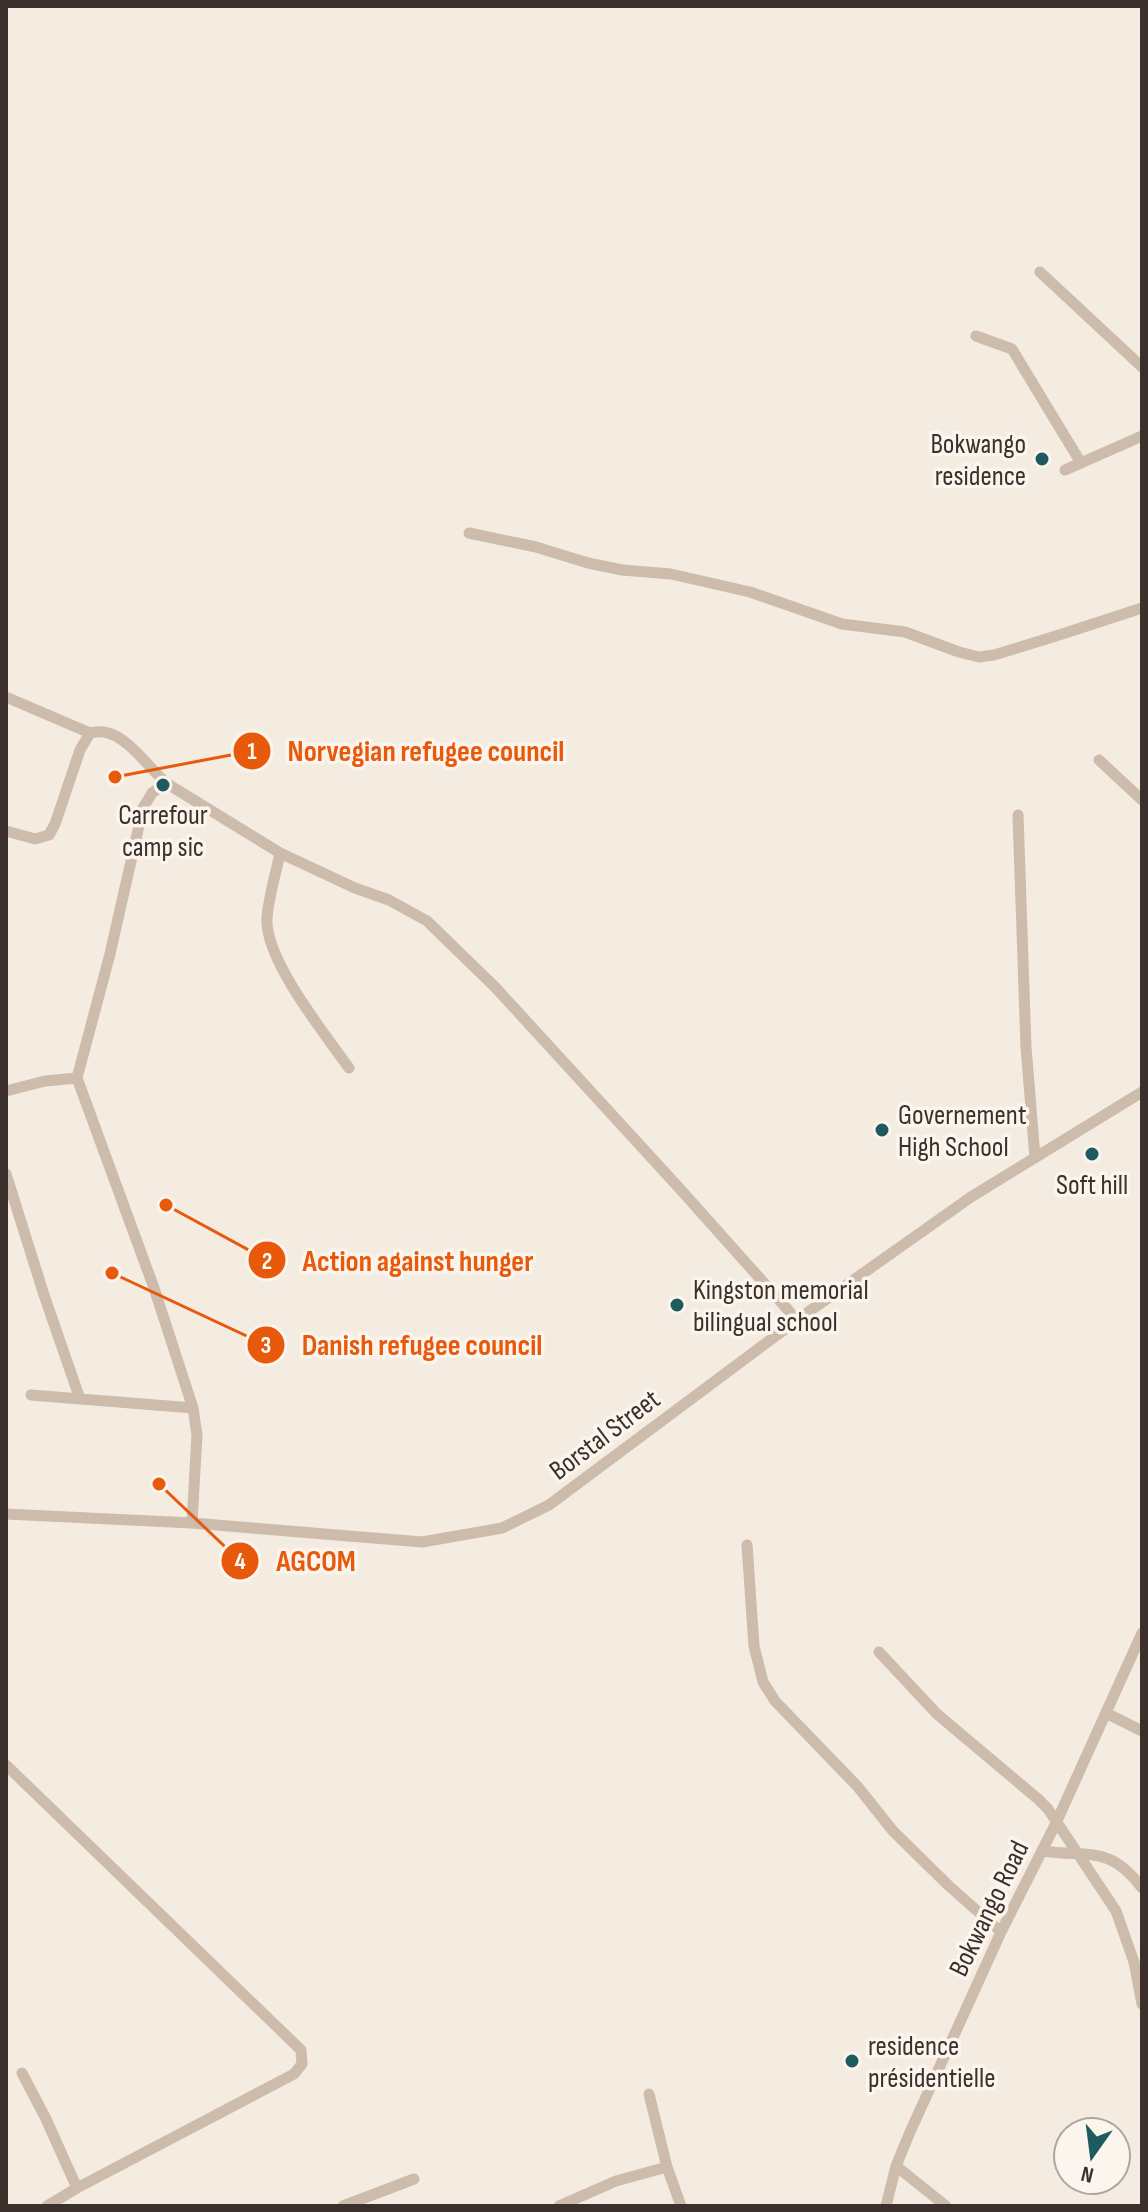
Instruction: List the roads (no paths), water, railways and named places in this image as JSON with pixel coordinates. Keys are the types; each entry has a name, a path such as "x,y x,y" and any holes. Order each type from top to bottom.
{"street":[{"path":"1040,272 1142,367"},
{"path":"976,336 1012,349 1081,463"},
{"path":"1065,470 1142,436"},
{"path":"469,533 536,547 588,563 622,570 671,574 750,592 842,624 905,632 979,657 994,655 1142,608"},
{"path":"6,697 90,733 105,732 120,738 166,783 280,853 355,888 389,900 427,921 495,987 797,1320"},
{"path":"6,831 35,839 49,835 80,750 90,733"},
{"path":"1099,760 1142,800"},
{"path":"1132,790 1142,780"},
{"path":"166,783 152,793 143,808 110,954 77,1078 154,1288 193,1408 197,1435 192,1523"},
{"path":"1018,815 1026,1047 1035,1158"},
{"path":"280,853 267,920 270,945 311,1014 349,1068"},
{"path":"6,1091 45,1081 77,1078"},
{"name":"Borstal Street","path":"6,1514 192,1523 422,1542 502,1528 549,1505 797,1320 971,1197 1142,1092"},
{"path":"6,1174 80,1399"},
{"path":"31,1395 193,1408"},
{"path":"747,1545 754,1646 763,1682 802,1730 858,1787 893,1831 1001,1932"},
{"name":"Bokwango Road","path":"886,2206 896,2166 1001,1932 1056,1823 1142,1633"},
{"path":"879,1652 937,1714 1048,1809 1116,1911 1134,1962 1142,2004"},
{"path":"1106,1713 1142,1731"},
{"path":"6,1765 301,2050 302,2064 294,2074 47,2206"},
{"path":"1042,1851 1111,1859 1129,1870 1142,1888"},
{"path":"22,2073 77,2188"},
{"path":"649,2094 667,2167 681,2206"},
{"path":"896,2166 946,2206"},
{"path":"559,2206 616,2181 667,2167"},
{"path":"343,2206 414,2179"}],"place":[{"name":"Bokwango residence","path":"1042,459"},
{"name":"Norvegian refugee council","path":"115,777"},
{"name":"Carrefour camp sic","path":"163,785"},
{"name":"Governement High School","path":"882,1130"},
{"name":"Soft hill","path":"1092,1154"},
{"name":"Action against hunger","path":"166,1205"},
{"name":"Danish refugee council","path":"112,1273"},
{"name":"Kingston memorial bilingual school","path":"677,1305"},
{"name":"AGCOM","path":"159,1484"},
{"name":"residence présidentielle","path":"852,2061"}]}
